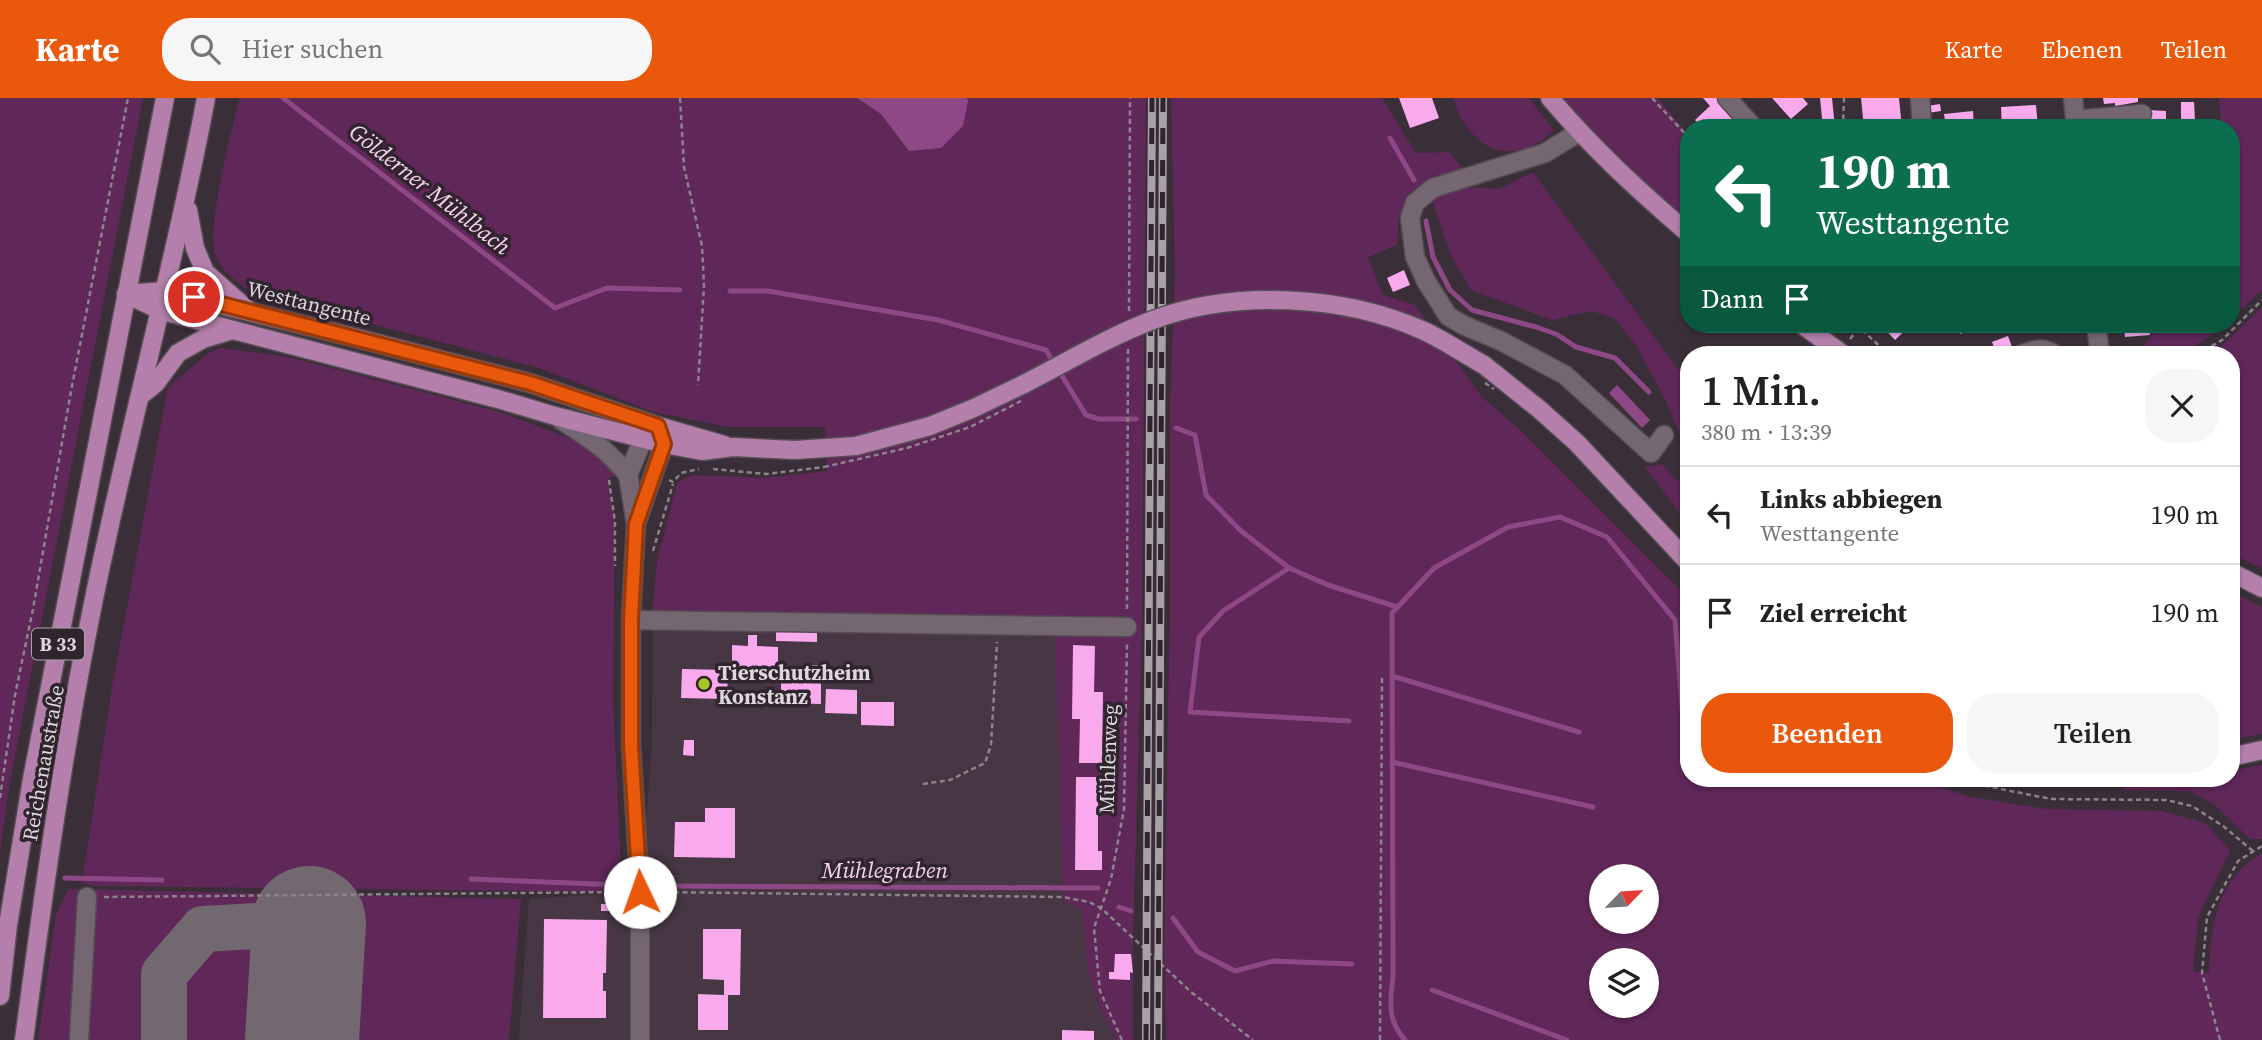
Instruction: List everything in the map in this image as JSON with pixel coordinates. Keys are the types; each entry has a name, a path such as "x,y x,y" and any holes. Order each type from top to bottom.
{"main road":[{"name":"B 33","path":"126,294 165,98"},
{"name":"B 33","path":"165,291 187,203 206,98"},
{"path":"1549,98 1625,178 1680,226"},
{"path":"187,203 193,240 205,272 248,311"},
{"name":"Westtangente","path":"126,294 165,291 248,311 530,383 658,426 733,447"},
{"name":"Reichenaustraße","path":"24,1040 45,884 106,540 165,291"},
{"path":"126,294 160,310 664,444 702,451 733,447 795,450 824,458 856,446 930,426 974,408 1155,319 1223,303 1278,300 1334,304 1380,315 1423,331 1539,409 1577,443 1680,553"},
{"name":"Reichenaustraße","path":"0,996 8,925 32,779 126,294"},
{"path":"140,396 156,383 178,353 204,339 233,330"},
{"path":"1813,333 1832,346"},
{"path":"2240,577 2262,588"},
{"path":"2240,755 2262,750"}],"street":[{"path":"1727,98 1746,119"},
{"path":"1920,98 1921,119"},
{"path":"2073,98 2075,119"},
{"path":"2109,119 2142,114"},
{"path":"1579,132 1545,153 1433,188 1415,203 1410,218 1415,257 1426,281 1448,316 1565,375 1651,453 1664,435"},
{"path":"555,416 589,437 628,474"},
{"path":"636,524 664,444 658,426 643,439 628,474 636,524 631,620 631,745 640,892 640,1040"},
{"path":"631,620 999,625 1127,618"},
{"path":"79,1040 87,897"}],"path":[{"path":"0,799 15,695 128,98"},
{"path":"680,98 684,167 702,246 704,286 698,385"},
{"path":"1129,314 1130,98"},
{"path":"1652,98 1680,128"},
{"path":"1843,119 1844,98"},
{"path":"2240,322 2262,300"},
{"path":"1866,333 1879,346"},
{"path":"2212,346 2229,333"},
{"name":"Mühlenweg","path":"1122,1040 1100,991 1094,928 1111,879 1124,809 1128,341"},
{"path":"1122,349 1132,345"},
{"path":"1484,373 1494,388"},
{"path":"650,559 673,482 681,473 715,468 766,474 824,458 907,448 970,427 1028,397"},
{"path":"654,475 673,482"},
{"path":"923,784 950,780 985,763 991,746 999,625"},
{"path":"1380,1040 1382,677"},
{"path":"1991,787 2051,799 2166,800 2192,806 2223,826 2253,851"},
{"path":"2220,1040 2202,973 2207,917 2238,861 2262,846"},
{"path":"87,897 640,892 1063,897 1089,902 1101,908 1191,992 1253,1040"}],"shaded area":[{"path":"0,98 143,98 9,787 0,853"},
{"path":"240,98 857,98 881,114 910,151 968,101 967,98 1146,98 1142,626 1133,937 1133,1040 1117,1040 1100,1009 1088,971 1082,909 1063,900 1055,618 652,615 657,561 677,483 692,475 764,478 827,471 825,427 729,427 654,412 539,368 254,293 223,269 216,257 214,244 221,179"},
{"path":"857,98 967,98 968,101 963,126 941,148 909,151 881,114"},
{"path":"1171,98 1382,98 1416,153 1449,152 1463,169 1414,190 1399,216 1397,245 1368,257 1383,295 1415,305 1482,397 1519,429 1680,590 1680,787 1942,787 1971,797 2047,809 2162,811 2205,823 2230,850 2198,918 2193,971 2209,973 2212,938 2219,905 2235,876 2247,863 2262,853 2262,1040 1166,1040 1164,950 1170,604 1170,401 1175,274"},
{"path":"1453,98 1529,98 1554,130 1523,149 1494,149 1481,142 1470,131"},
{"path":"1550,98 1658,98 1680,125 1680,225"},
{"path":"2219,98 2262,98 2262,290 2240,311 2240,119 2220,119"},
{"path":"1533,172 1680,372 1680,435 1666,401 1635,344 1614,318 1591,311 1552,320 1471,290 1451,256 1432,200 1456,187 1500,189"},
{"path":"2262,307 2262,568 2240,558 2240,346 2222,346 2235,333 2240,333 2240,328"},
{"path":"2154,333 2214,333 2195,346 2144,346"},
{"path":"221,348 288,357 500,412 577,441 628,475 609,477 615,522 613,699 622,892 93,886 82,883 112,688 168,387 209,353"},
{"path":"1617,385 1650,420 1642,428 1609,393"},
{"path":"1662,464 1678,482 1680,479 1680,513 1645,467"},
{"path":"2240,596 2262,607 2262,734 2240,738"},
{"path":"1056,618 1063,899 1082,909 1088,971 1100,1009 1117,1040 519,1040 529,899 640,892 652,749 653,622"},
{"path":"2262,765 2262,839 2250,839 2214,804 2189,791 2122,790 2123,787 2240,787 2240,769"},
{"path":"69,889 521,899 509,1040 38,1040 56,914"}],"building":[{"path":"1399,98 1432,98 1439,118 1410,128"},
{"path":"1703,98 1719,98 1737,119 1696,119 1710,106"},
{"path":"1772,98 1803,98 1808,104 1791,119"},
{"path":"1820,98 1832,98 1834,119 1822,119"},
{"path":"1861,98 1899,98 1901,119 1863,119"},
{"path":"2103,98 2138,98 2138,102 2115,106 2115,103 2104,104"},
{"path":"2181,102 2194,102 2195,119 2181,119"},
{"path":"1940,104 1941,111 1928,113 1927,106"},
{"path":"2036,105 2037,119 2002,119 2001,107"},
{"path":"2148,110 2166,111 2166,119 2148,119"},
{"path":"1973,111 1973,119 1945,119 1944,114"},
{"path":"1404,270 1410,285 1393,292 1387,278"},
{"path":"1888,333 1902,333 1895,340"},
{"path":"2125,333 2150,333 2150,335 2125,337"},
{"path":"2008,336 2012,346 1994,346 1992,342"},
{"path":"776,631 817,631 817,642 776,641"},
{"path":"748,635 757,635 757,646 778,647 778,675 732,674 732,645 748,646"},
{"path":"1073,645 1095,646 1094,692 1103,692 1102,763 1079,763 1080,719 1072,719"},
{"path":"808,665 821,665 821,704 781,703 781,675 808,675"},
{"name":"Tierschutzheim Konstanz","path":"682,669 728,670 727,699 681,698"},
{"path":"826,689 857,690 857,714 825,713"},
{"path":"861,702 894,702 894,726 861,725"},
{"path":"684,740 694,740 694,756 683,755"},
{"path":"1076,777 1102,777 1102,796 1098,795 1098,851 1102,851 1102,870 1075,870"},
{"path":"705,808 735,808 735,858 674,857 675,822 705,822"},
{"path":"601,904 612,904 612,911 601,911"},
{"path":"544,919 607,920 606,973 603,973 606,1018 543,1018"},
{"path":"703,929 741,929 740,995 728,995 728,1030 698,1030 698,994 724,995 724,980 703,979"},
{"path":"1115,954 1131,954 1133,973 1130,972 1130,980 1109,979 1109,972 1114,972"},
{"path":"1062,1030 1094,1031 1094,1040 1062,1040"}],"waterway":[{"name":"Gölderner Mühlbach","path":"283,98 555,308 607,288 680,290"},
{"path":"1390,138 1414,180"},
{"path":"1426,221 1433,257 1450,290 1472,310 1536,327 1556,334 1576,347 1615,358 1649,392"},
{"path":"730,291 768,291 938,320 1046,350 1086,415 1099,419 1136,419"},
{"path":"1176,428 1195,435 1206,495 1241,531 1289,568 1328,585 1397,607"},
{"path":"1405,1040 1395,1025 1391,1003 1392,613 1434,568 1508,527 1560,517 1607,537 1675,620 1680,682"},
{"path":"1289,568 1223,611 1199,637 1190,712 1349,721"},
{"path":"1392,676 1579,732"},
{"path":"1392,762 1593,807"},
{"name":"Mühlegraben","path":"65,878 162,880"},
{"name":"Mühlegraben","path":"471,879 621,885"},
{"name":"Mühlegraben","path":"671,886 1098,888"},
{"name":"Mühlegraben","path":"1119,907 1131,911"},
{"name":"Mühlegraben","path":"1173,918 1198,952 1235,971 1273,961 1352,964"},
{"name":"Mühlegraben","path":"1432,990 1567,1040"}],"taxiway":[{"path":"164,1040 164,974 203,929 309,923"}],"runway":[{"path":"302,1040 309,923"}],"railway":[{"path":"1146,1040 1152,98"},
{"path":"1158,1040 1163,98"}],"place":[{"name":"Tierschutzheim Konstanz","path":"704,684"}],"route":[{"path":"194,297 530,383 658,426 664,444 636,524 631,620 631,745 640,892"}]}
